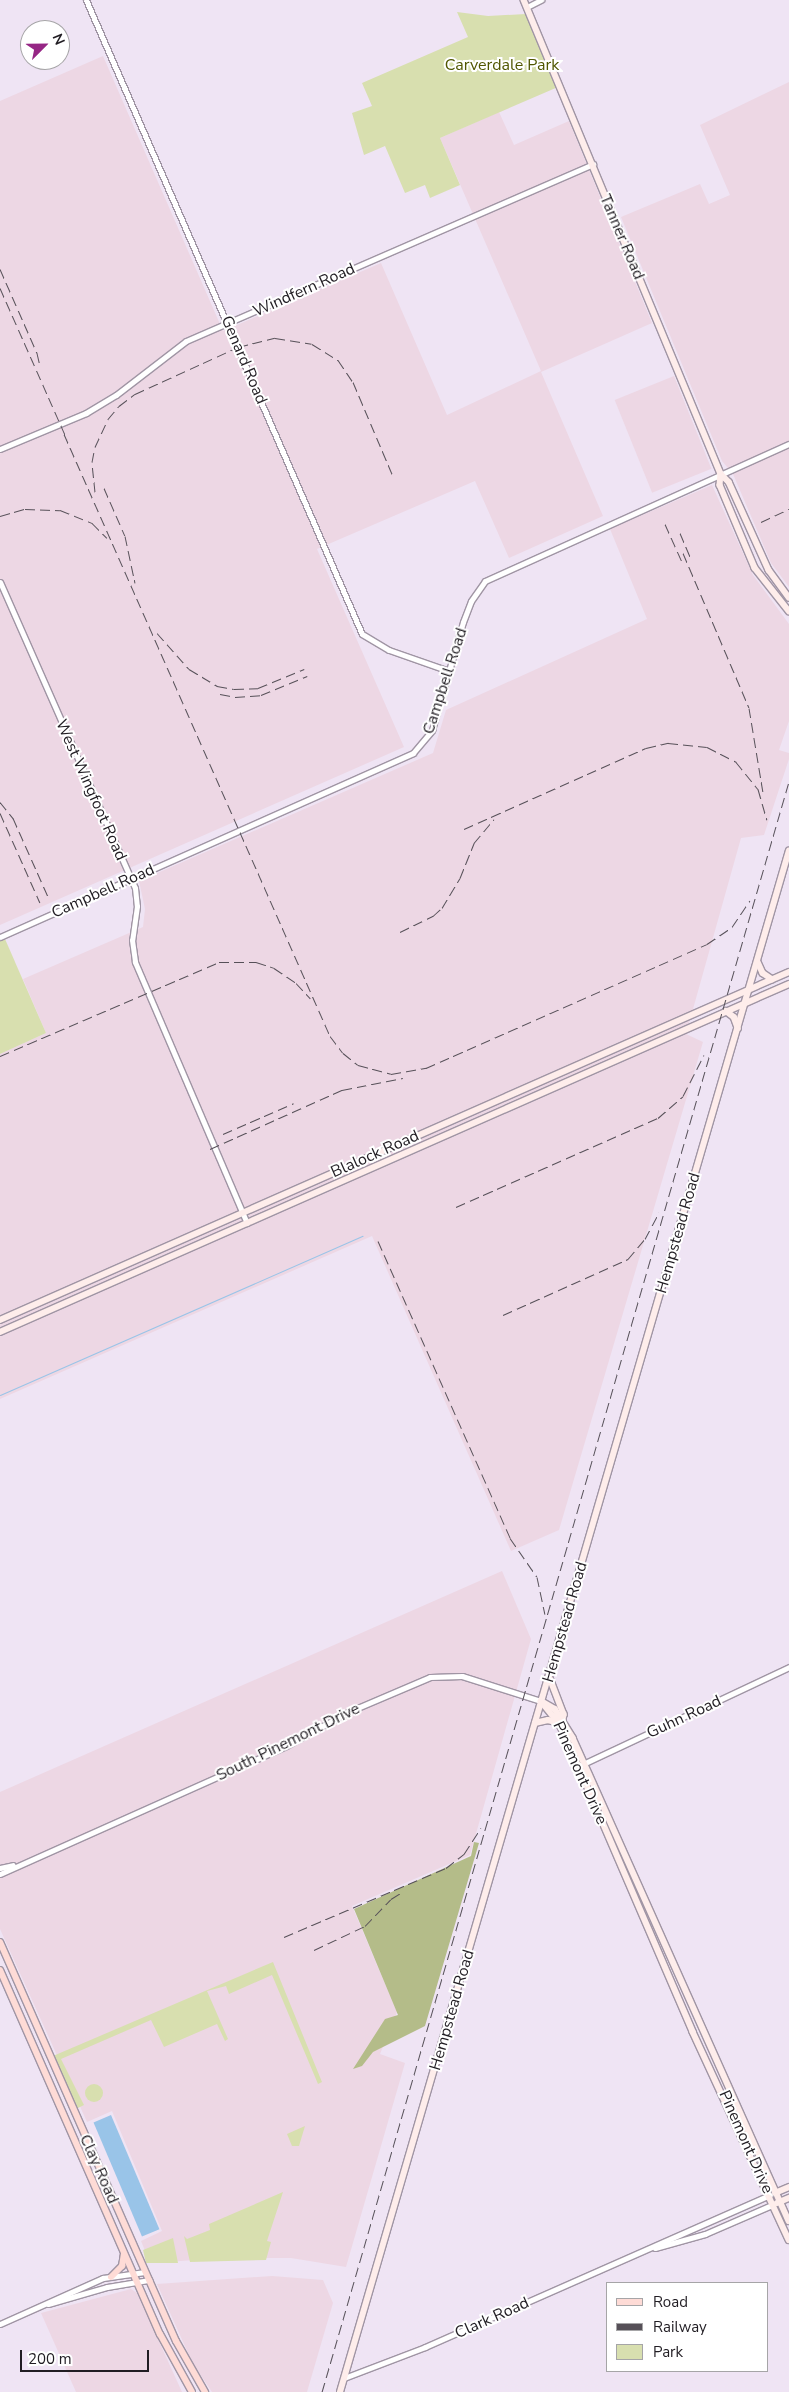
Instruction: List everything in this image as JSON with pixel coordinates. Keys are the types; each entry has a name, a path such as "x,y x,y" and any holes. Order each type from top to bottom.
{"main road":[{"name":"Tanner Road","path":"524,0 721,474"},
{"path":"721,474 729,482 769,570 789,598"},
{"path":"721,474 720,485 760,577 789,611"},
{"path":"743,541 753,537"},
{"name":"Hempstead Road","path":"340,2392 541,1701 550,1678 789,851"},
{"path":"758,962 763,973 772,979"},
{"name":"Blalock Road","path":"0,1320 672,1021 789,972"},
{"name":"Blalock Road","path":"2,1331 534,1097 606,1063 789,984"},
{"path":"726,1011 734,1017 738,1028"},
{"path":"672,1021 677,1032"},
{"path":"601,1053 606,1063"},
{"path":"529,1086 534,1097"},
{"path":"330,1174 334,1185"},
{"path":"185,1239 189,1249"},
{"path":"124,1266 128,1276"},
{"path":"62,1293 67,1302"},
{"path":"0,1320 2,1331"},
{"path":"535,1724 548,1720 561,1722 564,1714 550,1678"},
{"name":"Pinemont Drive","path":"541,1701 561,1722 789,2221"},
{"name":"Pinemont Drive","path":"581,1765 701,2050 770,2195 789,2240"},
{"name":"Clay Road","path":"0,1942 145,2272 194,2375 205,2392"},
{"name":"Clay Road","path":"0,1970 137,2282 192,2392"},
{"path":"66,2120 76,2116"},
{"name":"Clark Road","path":"770,2195 789,2187"},
{"path":"774,2204 789,2198"},
{"path":"104,2206 113,2201"},
{"path":"112,2276 122,2266 124,2251"},
{"path":"186,2382 194,2375"}],"street":[{"name":"Genard Road","path":"86,0 362,634 390,650 449,670"},
{"path":"527,7 541,0"},
{"name":"Windfern Road","path":"0,449 86,413 116,395 173,349 228,323 593,164"},
{"name":"Campbell Road","path":"0,937 413,754 432,730 471,601 492,576 789,444"},
{"name":"West Wingfoot Road","path":"0,582 131,879 138,906 132,940 135,962 247,1223"},
{"name":"Guhn Road","path":"581,1765 789,1668"},
{"name":"South Pinemont Drive","path":"0,1874 14,1865 286,1746 348,1712 430,1677 462,1676 541,1701"},
{"name":"South Pinemont Drive","path":"0,1868 14,1865"},
{"name":"Clark Road","path":"344,2378 426,2347 770,2195"},
{"name":"Clark Road","path":"638,2253 705,2234 774,2204"},
{"path":"0,2324 85,2285 112,2276 145,2272"},
{"path":"36,2308 149,2280"},
{"path":"85,2285 88,2294"}],"shaded area":[{"path":"103,56 223,331 381,263 447,415 541,371 440,138 499,112 514,145 569,121 652,323 541,372 603,516 509,558 475,481 317,549 404,747 0,925 0,101"},
{"path":"789,82 789,587 771,563 733,474 722,461 621,217 700,184 709,204 730,195 700,125"},
{"path":"674,376 711,469 652,493 615,400"},
{"path":"712,485 753,575 789,624 789,721 779,750 789,753 789,759 764,835 741,838 686,1034 703,1042 559,1530 511,1551 372,1236 0,1399 0,1054 46,1033 23,979 143,927 145,909 139,881 433,753 446,710 647,619 610,529"},
{"path":"502,1571 531,1639 470,1855 352,1906 397,2012 380,2054 405,2063 346,2267 291,2258 226,2258 150,2263 141,2241 162,2231 112,2111 87,2122 0,1929 0,1792"},
{"path":"272,2276 323,2280 333,2303 307,2392 212,2392 193,2364 157,2284"},
{"path":"131,2289 137,2293 182,2392 76,2392 41,2313"}],"green space":[{"name":"Carverdale Park","path":"457,12 488,16 526,14 558,87 440,138 460,185 430,198 425,185 405,193 385,146 364,155 352,113 372,106 362,83 468,37"},
{"path":"5,939 46,1033 0,1054 0,941"},
{"path":"474,1842 479,1843 425,2026 373,2052 362,2066 353,2069 385,2019 398,2015 354,1909 471,1856"},
{"path":"273,1962 322,2082 318,2084 272,1975 229,1994 226,1986 207,1991 228,2039 225,2041 217,2024 164,2047 151,2020 61,2059 84,2105 76,2109 53,2056"},
{"path":"94,2084 100,2087 103,2093 100,2099 94,2102 88,2099 85,2093 88,2087"},
{"path":"305,2126 299,2146 292,2146 287,2134"},
{"path":"283,2192 267,2241 271,2242 266,2260 190,2262 184,2236 187,2239 210,2230 209,2224"},
{"path":"173,2238 178,2263 146,2263 143,2250"}],"water":[{"path":"111,2115 159,2229 142,2237 94,2122"}],"waterway":[{"path":"0,1395 363,1236"}],"railway":[{"path":"0,269 37,353 40,366"},
{"path":"0,288 67,439"},
{"path":"95,492 92,462 95,447 108,419 119,406 135,394 238,347 275,338 312,344 338,360 353,382 392,474"},
{"path":"64,434 330,1036 343,1053 358,1065 391,1074 426,1068 707,944 732,927 750,900"},
{"path":"104,488 125,536 135,583"},
{"path":"0,516 25,509 60,510 92,523 107,538"},
{"path":"761,522 789,509"},
{"path":"665,524 683,564"},
{"path":"680,533 691,559"},
{"path":"683,553 749,708 763,793"},
{"path":"157,633 189,669 217,686 234,689 258,688 304,669"},
{"path":"220,694 235,697 261,695 307,676"},
{"path":"464,829 646,748 668,743 707,747 736,762 758,789 767,820"},
{"path":"322,2392 789,781"},
{"path":"0,802 13,818 49,899"},
{"path":"0,813 40,903"},
{"path":"400,932 433,916 442,908 460,878 474,843 494,819"},
{"path":"0,1056 219,962 256,962 274,968 296,983 310,998"},
{"path":"456,1207 658,1118 683,1096 704,1055"},
{"path":"210,1149 342,1090 403,1078"},
{"path":"223,1134 294,1103"},
{"path":"503,1315 628,1259 645,1239 659,1213"},
{"path":"378,1241 510,1538 537,1577 545,1614"},
{"path":"284,1937 446,1868 464,1854 481,1828"},
{"path":"314,1950 365,1926 391,1899 402,1892"}]}
